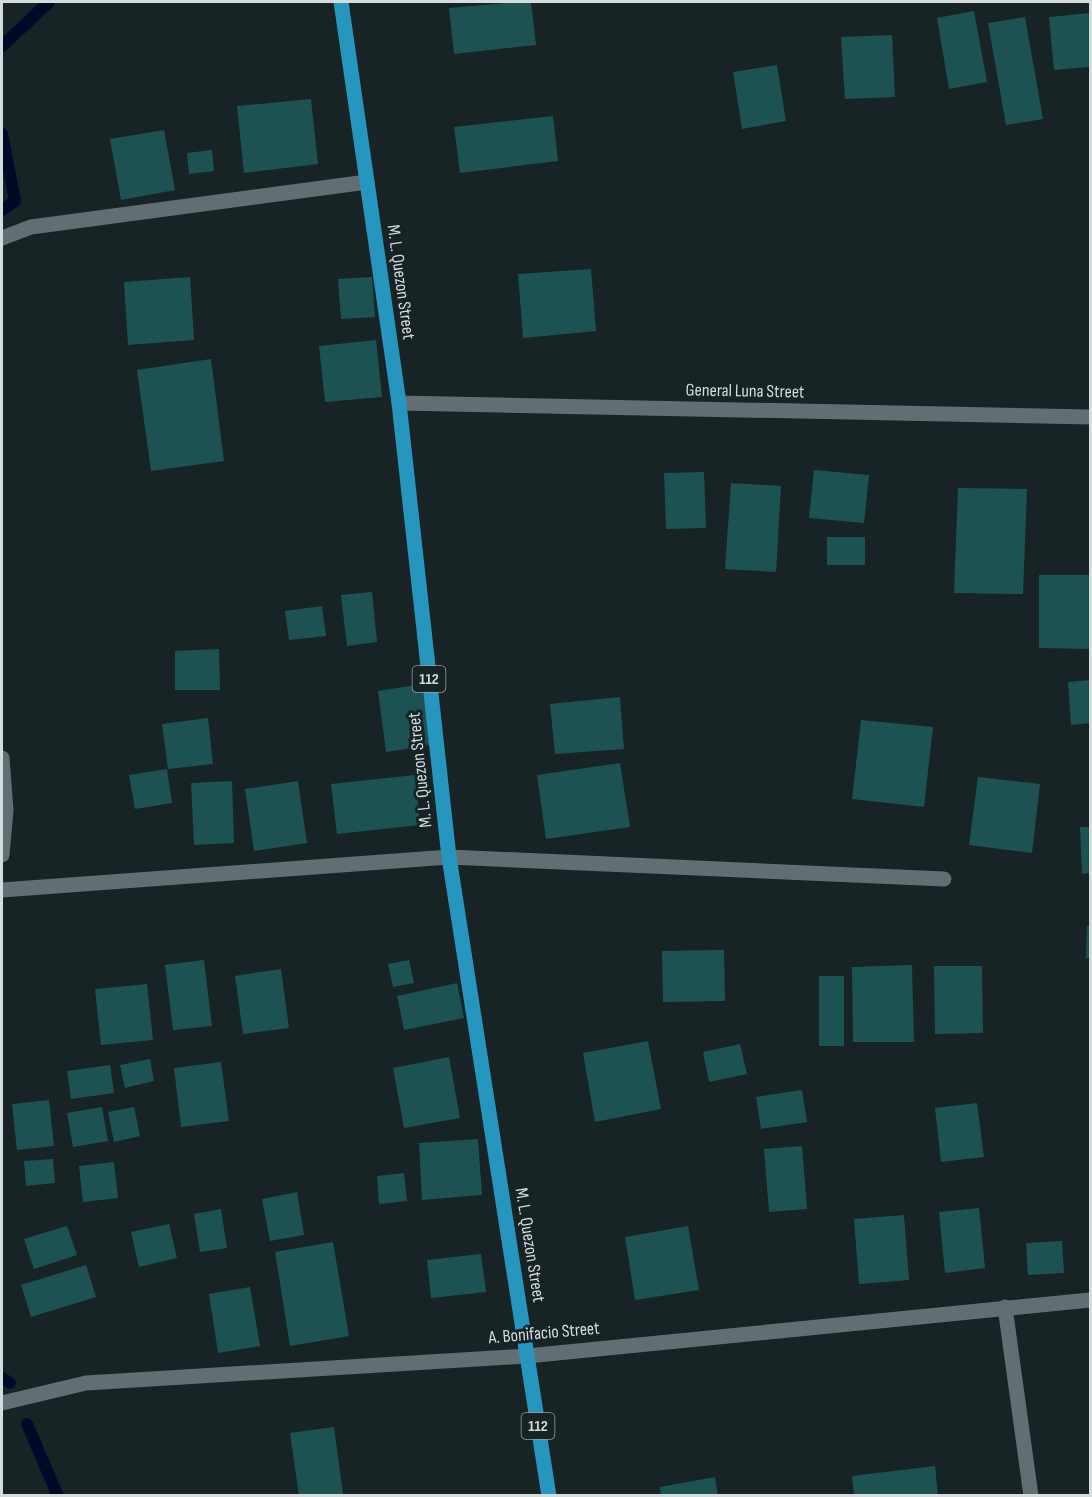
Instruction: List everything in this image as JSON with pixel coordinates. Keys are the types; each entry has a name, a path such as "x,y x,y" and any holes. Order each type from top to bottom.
{"main road":[{"name":"M. L. Quezon Street","path":"341,2 399,403 449,857 549,1496"}],"street":[{"path":"2,238 31,227 367,182"},
{"name":"General Luna Street","path":"399,403 1090,417"},
{"path":"2,758 6,810 2,855"},
{"path":"2,890 449,857 944,879"},
{"name":"A. Bonifacio Street","path":"2,1403 86,1383 527,1356 1090,1300"},
{"path":"1005,1307 1031,1496"}],"building":[{"path":"531,2 536,45 454,54 449,8"},
{"path":"974,11 987,82 949,89 937,18"},
{"path":"1090,13 1090,67 1054,70 1049,17"},
{"path":"1025,17 1043,119 1006,125 988,23"},
{"path":"892,35 895,97 845,99 841,37"},
{"path":"777,65 786,121 742,129 733,72"},
{"path":"311,99 318,164 244,173 237,106"},
{"path":"553,116 558,161 460,173 454,127"},
{"path":"164,130 175,190 121,200 110,139"},
{"path":"212,150 214,171 189,174 187,153"},
{"path":"591,269 596,331 523,338 518,274"},
{"path":"190,277 194,340 128,345 124,282"},
{"path":"372,277 375,317 341,319 338,279"},
{"path":"376,340 382,397 325,402 319,346"},
{"path":"211,359 224,461 151,471 137,370"},
{"path":"814,470 869,475 864,523 809,518"},
{"path":"704,472 706,528 666,529 664,473"},
{"path":"731,483 781,486 776,572 725,569"},
{"path":"958,488 1027,489 1023,594 954,593"},
{"path":"827,537 865,537 865,565 827,565"},
{"path":"1039,575 1090,575 1090,649 1039,648"},
{"path":"372,592 377,642 347,646 341,595"},
{"path":"322,606 326,636 289,640 285,611"},
{"path":"219,649 220,690 175,690 175,651"},
{"path":"1090,680 1090,723 1071,725 1068,682"},
{"path":"422,684 431,745 386,752 378,691"},
{"path":"620,697 624,749 555,754 550,704"},
{"path":"208,718 213,764 168,769 162,724"},
{"path":"861,720 933,727 924,807 852,799"},
{"path":"620,763 630,827 546,839 537,775"},
{"path":"167,769 172,803 135,809 129,775"},
{"path":"415,775 420,825 337,834 331,784"},
{"path":"978,777 1040,784 1032,853 969,845"},
{"path":"232,781 234,843 194,845 191,783"},
{"path":"298,781 307,843 254,851 245,789"},
{"path":"1080,827 1090,827 1090,873 1082,874"},
{"path":"1087,926 1090,926 1090,958 1086,958"},
{"path":"724,950 725,1001 663,1002 662,951"},
{"path":"204,960 212,1026 173,1030 165,965"},
{"path":"409,960 414,983 393,987 388,964"},
{"path":"912,965 914,1042 853,1042 852,967"},
{"path":"934,966 982,966 983,1033 935,1034"},
{"path":"281,969 289,1028 243,1034 235,976"},
{"path":"819,976 844,976 844,1046 819,1046"},
{"path":"457,983 464,1018 404,1030 397,996"},
{"path":"147,984 153,1040 101,1045 95,989"},
{"path":"648,1041 661,1109 595,1122 583,1053"},
{"path":"740,1044 747,1074 709,1082 703,1052"},
{"path":"449,1057 460,1118 404,1128 393,1068"},
{"path":"150,1059 154,1081 125,1088 120,1065"},
{"path":"221,1062 229,1121 181,1127 174,1068"},
{"path":"110,1065 114,1093 71,1099 67,1071"},
{"path":"802,1090 807,1122 761,1129 756,1097"},
{"path":"49,1100 54,1146 17,1150 12,1104"},
{"path":"977,1103 984,1157 941,1162 935,1108"},
{"path":"102,1107 108,1141 73,1147 67,1113"},
{"path":"134,1107 140,1136 114,1142 108,1112"},
{"path":"478,1139 482,1195 422,1200 419,1143"},
{"path":"802,1146 807,1209 769,1212 764,1149"},
{"path":"53,1159 55,1183 26,1186 24,1161"},
{"path":"114,1162 118,1198 83,1202 79,1166"},
{"path":"404,1173 407,1201 379,1204 377,1176"},
{"path":"297,1192 304,1235 270,1241 262,1199"},
{"path":"979,1208 985,1268 945,1273 939,1212"},
{"path":"221,1209 227,1248 200,1252 194,1214"},
{"path":"904,1215 909,1280 859,1284 854,1219"},
{"path":"169,1224 177,1258 139,1267 131,1232"},
{"path":"67,1226 77,1255 34,1269 24,1239"},
{"path":"688,1226 699,1290 635,1300 625,1237"},
{"path":"1062,1241 1064,1273 1028,1275 1026,1243"},
{"path":"333,1242 349,1336 290,1346 275,1252"},
{"path":"481,1254 486,1292 431,1298 427,1260"},
{"path":"86,1265 96,1297 31,1317 21,1285"},
{"path":"250,1287 260,1346 218,1353 209,1294"},
{"path":"334,1427 343,1494 299,1496 290,1433"},
{"path":"935,1466 938,1496 854,1496 852,1476"},
{"path":"715,1477 718,1496 661,1496 660,1487"}],"waterway":[{"path":"2,46 49,2"},
{"path":"2,134 15,201 2,210"},
{"path":"2,1378 10,1383"},
{"path":"27,1424 58,1496"}]}
